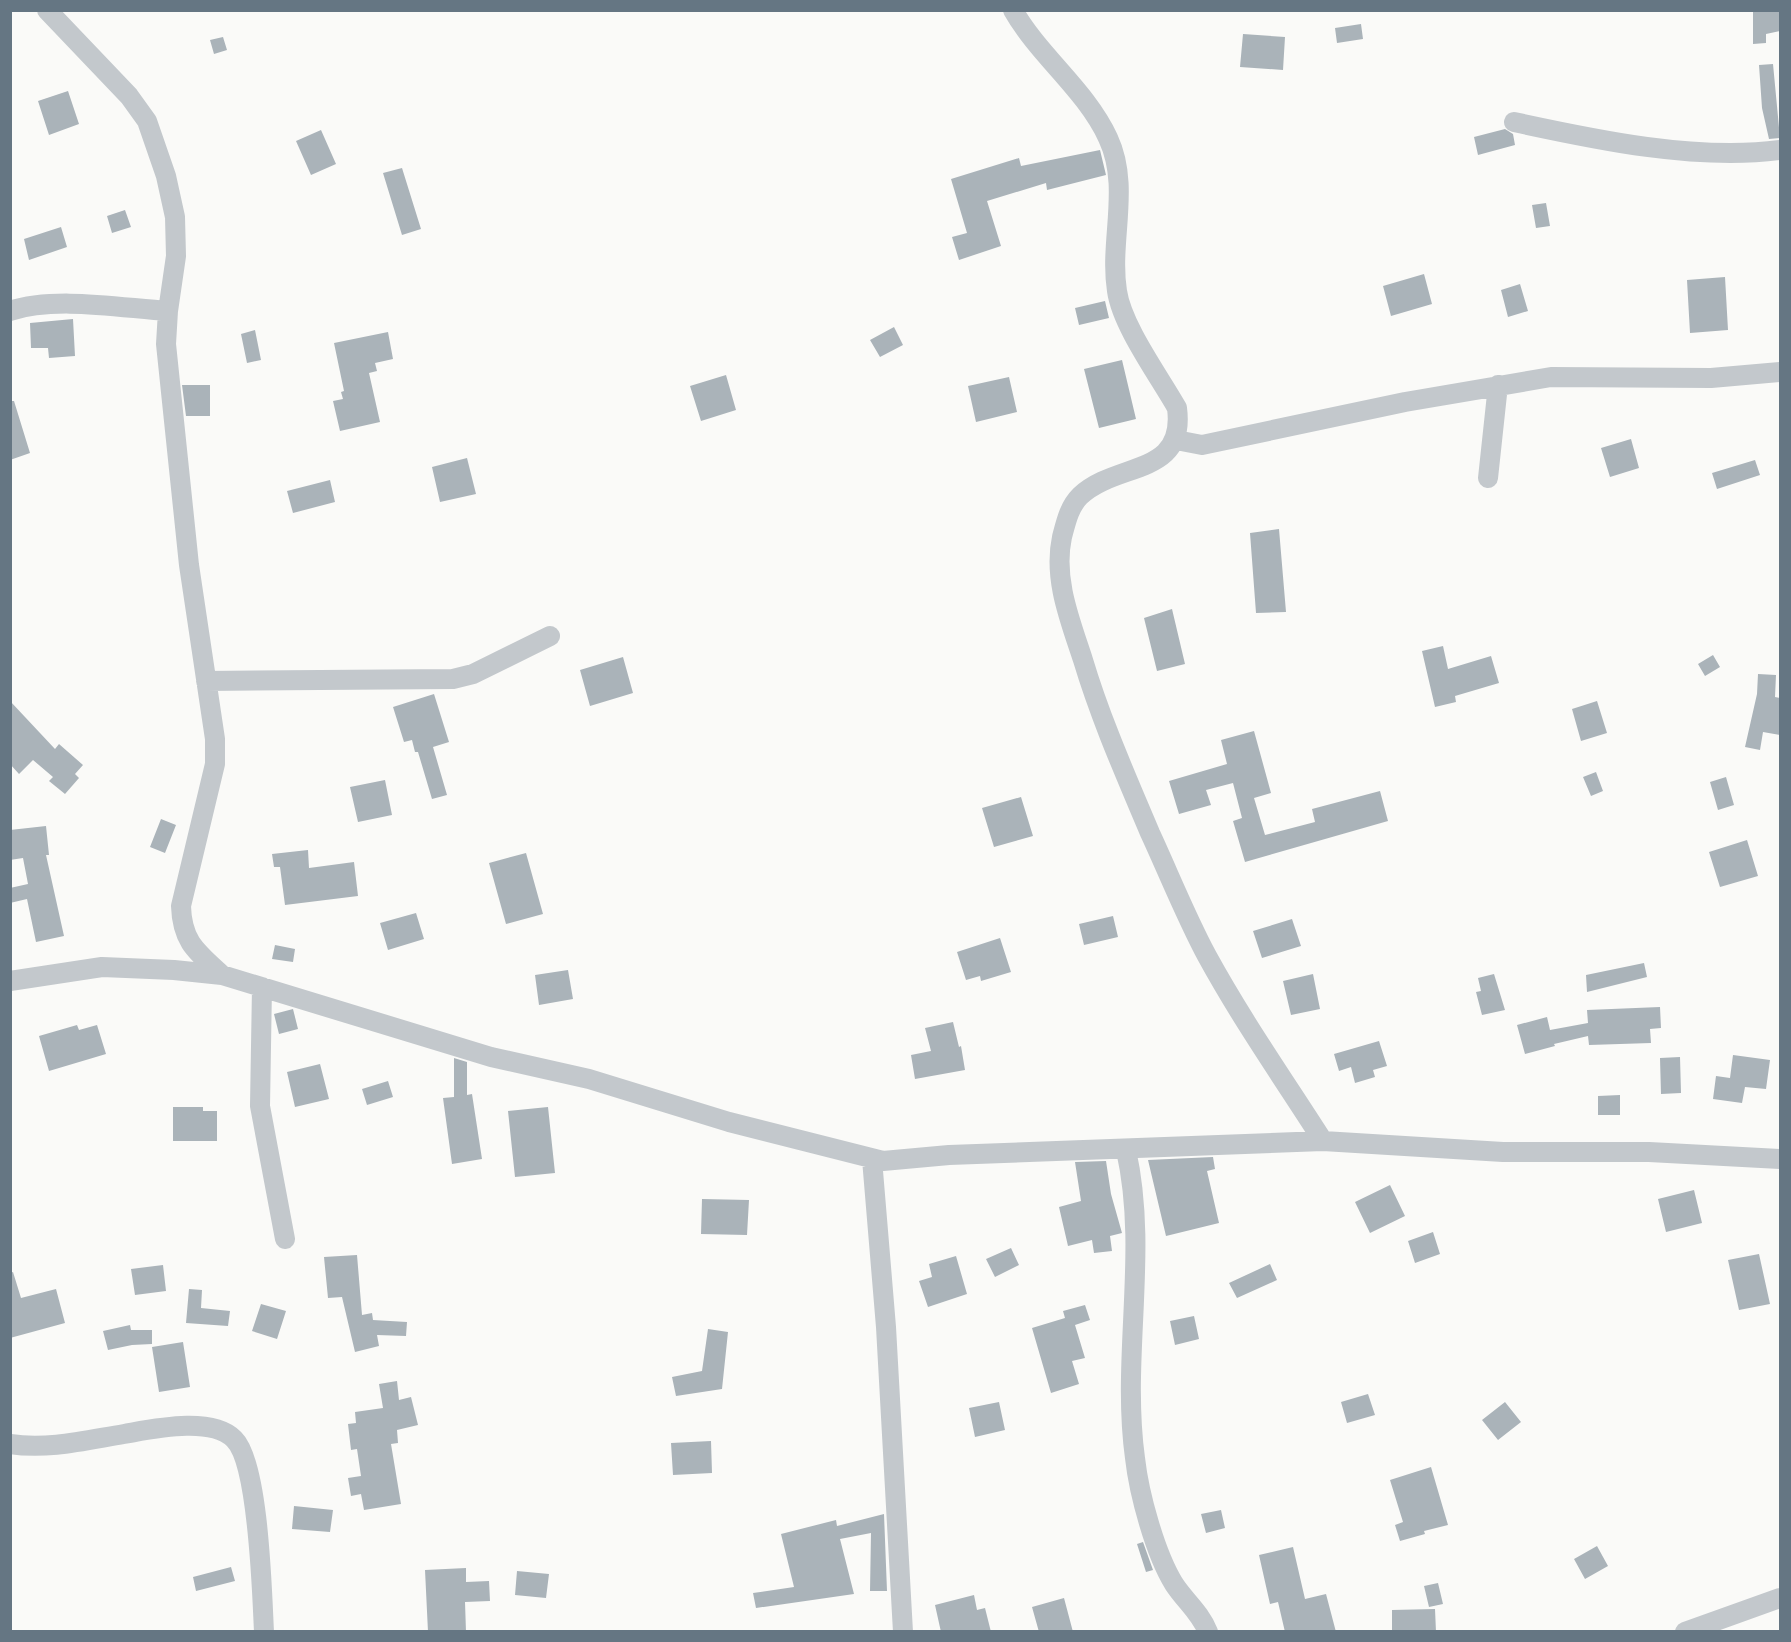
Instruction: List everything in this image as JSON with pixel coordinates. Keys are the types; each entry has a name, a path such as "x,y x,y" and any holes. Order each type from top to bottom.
{"street":[{"path":"47,10 129,96 147,121 166,176 176,217 176,256 166,344 189,565 215,739 215,764 181,906 181,926 189,945 222,975"},
{"path":"1013,10 1041,51 1086,104 1108,137 1117,163 1119,197 1117,291 1127,323 1177,408 1179,424 1176,440 1169,450 1157,459 1100,483 1080,496 1067,516 1059,551 1061,590 1108,735 1207,956 1323,1141"},
{"path":"1514,122 1616,144 1748,154 1780,150"},
{"path":"10,311 48,304 168,311"},
{"path":"1176,440 1202,445 1405,402 1551,377 1711,378 1780,372"},
{"path":"1488,478 1498,386"},
{"path":"206,681 453,679 473,674 550,636"},
{"path":"10,981 102,967 222,975 491,1057 589,1078 729,1122 872,1160 1323,1141 1503,1152 1649,1152 1780,1159"},
{"path":"262,987 260,1106 285,1239"},
{"path":"1126,1150 1132,1186 1137,1252 1132,1391 1135,1459 1155,1541 1174,1584 1203,1618 1208,1632"},
{"path":"872,1160 886,1327 903,1632"},
{"path":"10,1444 72,1444 190,1426 212,1428 234,1438 245,1455 252,1497 264,1632"},
{"path":"1685,1632 1780,1598"}],"building":[{"path":"1753,12 1780,12 1780,31 1766,34 1766,43 1753,44"},
{"path":"1361,24 1363,39 1337,43 1335,28"},
{"path":"1243,34 1285,37 1283,70 1240,67"},
{"path":"223,37 227,50 214,54 210,40"},
{"path":"1773,64 1780,138 1769,139 1762,108 1759,65"},
{"path":"68,91 79,124 49,135 38,101"},
{"path":"1505,129 1513,134 1515,145 1478,155 1474,137"},
{"path":"321,130 336,164 311,175 296,141"},
{"path":"1100,150 1106,175 1047,190 1046,183 987,201 1001,246 959,260 952,237 967,233 951,179 1019,158 1021,166"},
{"path":"402,168 421,229 402,235 383,173"},
{"path":"1546,203 1550,226 1536,228 1532,205"},
{"path":"125,210 131,227 112,233 107,216"},
{"path":"61,227 67,247 29,260 24,239"},
{"path":"1424,274 1432,304 1391,316 1383,286"},
{"path":"1725,277 1728,330 1690,333 1687,280"},
{"path":"1520,284 1528,311 1508,317 1501,290"},
{"path":"1105,301 1109,318 1079,325 1075,308"},
{"path":"73,319 75,356 49,358 48,348 31,348 30,323"},
{"path":"894,327 903,345 880,357 870,340"},
{"path":"255,330 261,360 247,363 241,334"},
{"path":"388,332 393,359 375,363 377,371 369,373 380,422 340,431 333,401 343,399 341,392 344,391 334,343"},
{"path":"1122,360 1136,419 1099,428 1084,369"},
{"path":"726,375 736,410 701,421 690,386"},
{"path":"1009,377 1017,412 976,422 968,386"},
{"path":"182,385 210,385 210,416 186,416"},
{"path":"10,401 14,401 30,453 10,460"},
{"path":"1631,439 1639,468 1610,477 1601,448"},
{"path":"467,458 476,494 440,502 432,467"},
{"path":"1755,460 1760,475 1717,489 1712,473"},
{"path":"330,480 335,502 293,513 287,491"},
{"path":"1279,529 1286,612 1256,613 1250,533"},
{"path":"1172,609 1185,664 1157,671 1144,618"},
{"path":"1443,646 1448,669 1491,656 1499,683 1455,696 1456,702 1435,707 1422,651"},
{"path":"1713,655 1720,667 1705,676 1698,664"},
{"path":"623,657 633,693 590,706 580,670"},
{"path":"1758,674 1776,675 1775,697 1780,698 1780,735 1763,732 1760,750 1745,747 1757,694"},
{"path":"434,694 449,742 433,747 447,795 432,799 418,752 415,752 412,740 404,742 393,707"},
{"path":"10,701 55,749 59,744 83,765 75,774 79,778 65,794 49,781 53,777 33,760 19,774 10,764"},
{"path":"1597,701 1607,733 1581,741 1572,709"},
{"path":"1254,731 1271,793 1254,798 1265,835 1315,822 1312,809 1380,791 1388,821 1245,862 1233,821 1242,818 1233,783 1206,790 1211,805 1179,814 1169,781 1227,764 1221,740"},
{"path":"1596,772 1603,791 1591,796 1583,777"},
{"path":"1726,777 1734,805 1718,810 1710,782"},
{"path":"385,780 392,815 358,822 350,787"},
{"path":"1021,797 1033,836 994,847 982,808"},
{"path":"161,819 176,825 165,853 150,847"},
{"path":"46,826 49,855 46,855 64,936 36,942 27,899 10,903 10,888 28,884 23,858 10,860 10,830"},
{"path":"1747,840 1758,876 1720,887 1709,852"},
{"path":"308,850 309,868 354,862 358,896 285,905 280,867 274,867 272,854"},
{"path":"526,853 543,914 506,924 489,863"},
{"path":"416,913 424,939 388,950 380,923"},
{"path":"1113,916 1118,937 1084,945 1079,924"},
{"path":"1292,919 1301,946 1262,958 1253,931"},
{"path":"1000,938 1011,972 981,981 980,976 966,980 957,952"},
{"path":"275,945 295,949 293,962 272,959"},
{"path":"1644,963 1647,977 1587,992 1586,975"},
{"path":"568,970 573,999 539,1005 535,975"},
{"path":"1313,974 1320,1009 1291,1015 1283,981"},
{"path":"1494,974 1505,1010 1482,1015 1476,992 1481,991 1478,978"},
{"path":"1660,1007 1661,1028 1650,1029 1651,1043 1589,1045 1588,1036 1525,1054 1517,1025 1547,1017 1550,1030 1588,1023 1587,1010"},
{"path":"293,1009 298,1029 279,1034 274,1014"},
{"path":"953,1022 959,1047 961,1046 965,1070 915,1079 911,1055 931,1051 925,1028"},
{"path":"77,1025 79,1030 97,1025 106,1054 49,1071 39,1036"},
{"path":"1379,1041 1387,1066 1373,1070 1375,1077 1355,1083 1351,1067 1339,1071 1334,1054"},
{"path":"1733,1055 1770,1060 1766,1089 1745,1087 1742,1103 1713,1099 1716,1076 1730,1078"},
{"path":"1680,1057 1681,1093 1661,1094 1660,1058"},
{"path":"454,1058 467,1062 467,1095 472,1094 482,1159 452,1164 443,1098 454,1097"},
{"path":"320,1064 329,1099 295,1107 287,1072"},
{"path":"388,1081 393,1097 367,1105 362,1089"},
{"path":"1620,1095 1620,1115 1598,1115 1598,1096"},
{"path":"173,1107 203,1107 203,1111 217,1111 217,1141 173,1141"},
{"path":"548,1107 555,1173 515,1177 508,1111"},
{"path":"1213,1157 1215,1169 1207,1171 1219,1223 1166,1236 1148,1160"},
{"path":"1106,1161 1111,1194 1122,1233 1110,1236 1112,1251 1094,1253 1092,1240 1068,1246 1059,1207 1081,1201 1075,1162"},
{"path":"1390,1185 1405,1216 1370,1233 1355,1202"},
{"path":"1694,1190 1702,1223 1666,1232 1658,1199"},
{"path":"702,1199 749,1200 747,1235 701,1234"},
{"path":"1433,1232 1440,1254 1415,1263 1408,1241"},
{"path":"1011,1248 1019,1265 995,1277 986,1259"},
{"path":"1759,1254 1770,1304 1739,1310 1728,1260"},
{"path":"357,1255 362,1315 372,1313 373,1320 407,1322 406,1336 377,1335 379,1346 355,1352 342,1297 328,1298 324,1257"},
{"path":"956,1256 967,1294 928,1307 919,1281 932,1277 929,1264"},
{"path":"1270,1264 1277,1280 1237,1298 1229,1283"},
{"path":"163,1265 166,1291 135,1295 131,1269"},
{"path":"13,1272 21,1298 56,1289 65,1323 10,1338 10,1273"},
{"path":"189,1289 202,1290 201,1308 230,1311 228,1326 186,1323"},
{"path":"261,1304 286,1311 277,1339 252,1331"},
{"path":"1085,1305 1090,1320 1075,1325 1085,1358 1072,1361 1079,1384 1051,1393 1032,1328 1065,1318 1063,1311"},
{"path":"1194,1316 1199,1339 1175,1345 1170,1321"},
{"path":"130,1325 131,1330 152,1330 152,1344 108,1350 103,1331"},
{"path":"708,1329 728,1332 722,1389 676,1396 672,1377 702,1371"},
{"path":"183,1342 190,1387 159,1392 152,1347"},
{"path":"397,1381 399,1400 411,1397 418,1425 397,1430 398,1443 391,1444 401,1504 364,1510 361,1494 351,1496 348,1478 361,1476 357,1449 351,1450 348,1424 356,1423 355,1412 383,1408 379,1384"},
{"path":"1368,1394 1375,1415 1347,1423 1341,1402"},
{"path":"999,1402 1005,1430 975,1437 969,1408"},
{"path":"1505,1402 1521,1422 1498,1440 1482,1420"},
{"path":"711,1441 712,1473 673,1475 671,1443"},
{"path":"1431,1467 1448,1525 1424,1531 1425,1534 1400,1541 1395,1525 1403,1522 1390,1480"},
{"path":"294,1506 333,1510 330,1532 292,1529"},
{"path":"1221,1510 1225,1528 1206,1533 1201,1514"},
{"path":"884,1514 887,1591 870,1591 871,1533 840,1539 854,1594 756,1608 753,1593 794,1587 781,1534 836,1520 837,1526"},
{"path":"1143,1542 1153,1570 1146,1572 1137,1544"},
{"path":"1597,1546 1608,1566 1585,1579 1574,1559"},
{"path":"1293,1547 1305,1599 1326,1594 1336,1632 1285,1632 1278,1602 1270,1604 1259,1555"},
{"path":"231,1567 235,1581 196,1591 193,1577"},
{"path":"466,1568 466,1582 489,1581 490,1601 465,1602 466,1632 428,1632 425,1570"},
{"path":"517,1571 549,1574 546,1598 515,1595"},
{"path":"1438,1583 1443,1604 1429,1607 1424,1586"},
{"path":"974,1595 977,1610 985,1608 991,1632 941,1632 935,1605"},
{"path":"1064,1598 1073,1632 1039,1632 1032,1607"},
{"path":"1435,1609 1436,1632 1392,1632 1392,1610"}]}
